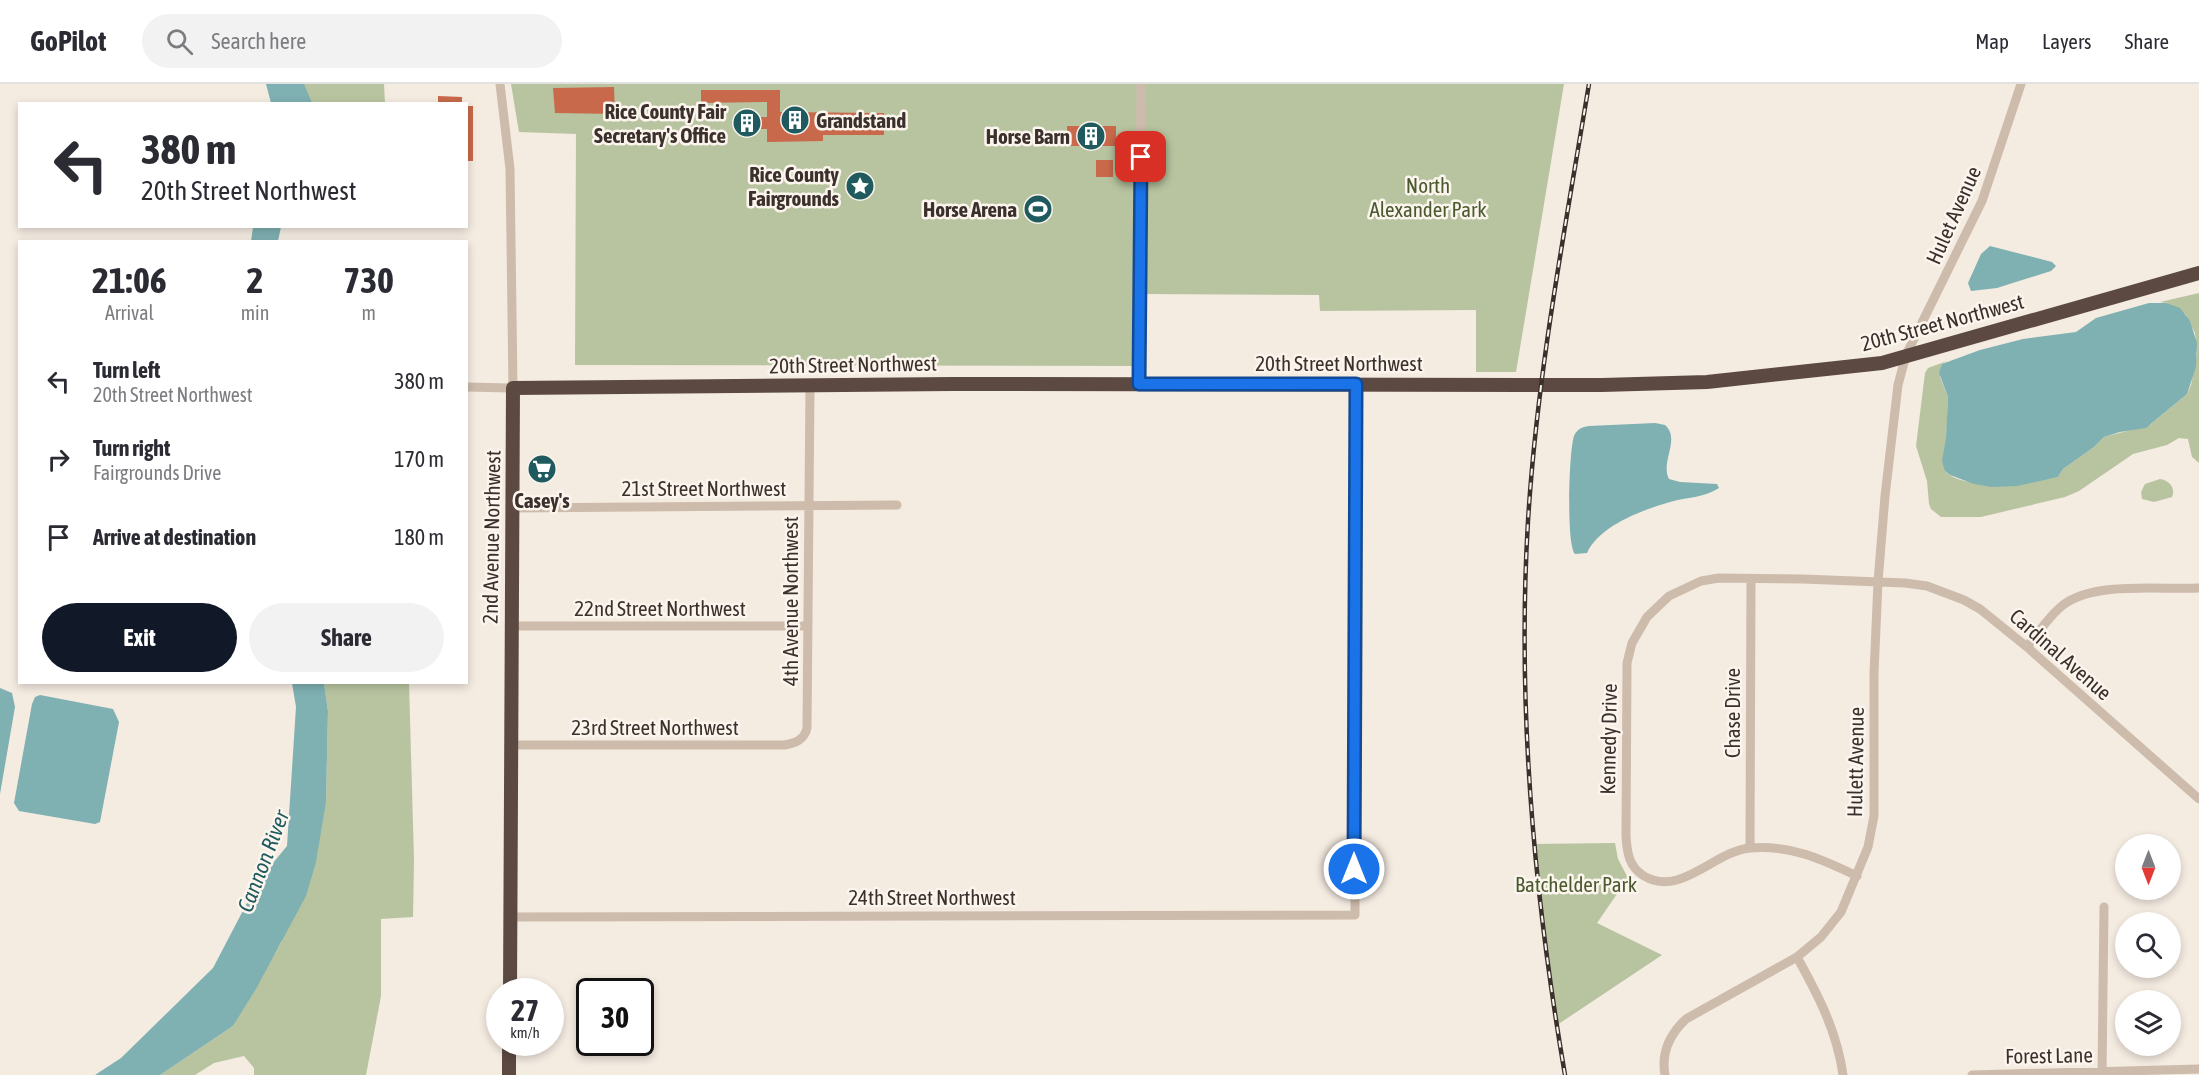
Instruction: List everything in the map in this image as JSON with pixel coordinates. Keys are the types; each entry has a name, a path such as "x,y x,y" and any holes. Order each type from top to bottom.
{"highway":[{"name":"20th Street Northwest","path":"513,388 1139,384 1671,384 1840,369 1882,363 2199,273"},
{"name":"2nd Avenue Northwest","path":"510,978 513,388"},
{"path":"509,1056 509,1075"}],"street":[{"name":"2nd Avenue Northwest","path":"500,84 510,169 513,388"},
{"path":"1139,384 1141,84"},
{"name":"Hulet Avenue","path":"1906,356 1982,201 2021,84"},
{"name":"Hulett Avenue","path":"1665,1075 1665,1049 1678,1026 1686,1019 1797,957 1833,924 1857,876 1868,847 1874,816 1874,673 1878,582 1895,402 1906,356"},
{"name":"24th Street Northwest","path":"510,917 1354,915 1356,384"},
{"name":"4th Avenue Northwest","path":"799,741 805,735 807,728 810,386"},
{"name":"20th Street Northwest","path":"468,387 513,388"},
{"name":"21st Street Northwest","path":"512,508 897,505"},
{"name":"Kennedy Drive","path":"1857,876 1797,850 1750,848 1730,853 1684,877 1662,882 1637,871 1628,856 1626,836 1627,663 1637,632 1656,608 1669,596 1684,587 1701,581 1719,578 1878,582"},
{"name":"Chase Drive","path":"1750,848 1751,579"},
{"name":"Cardinal Avenue","path":"1878,582 1927,586 1948,592 1980,609 2027,647 2199,799"},
{"path":"2027,647 2056,611 2084,593 2102,590 2199,588"},
{"name":"22nd Street Northwest","path":"511,626 808,626"},
{"name":"23rd Street Northwest","path":"510,745 784,745 799,741"},
{"path":"2102,1073 2104,907"},
{"path":"1797,957 1824,1006 1834,1033 1843,1075"},
{"name":"Forest Lane","path":"1972,1075 2199,1069"}],"green space":[{"path":"285,84 384,84 385,102 292,102"},
{"name":"Rice County Fairgrounds","path":"511,84 1564,84 1516,372 1476,372 1476,310 1320,311 1319,295 1144,294 1144,366 575,365 576,134 519,132"},
{"path":"2199,293 2199,463 2192,457 2188,439 2179,438 2167,445 2133,454 2079,491 2065,497 1981,517 1941,517 1931,509 1927,481 1916,446 1925,373 1928,368 1947,361 1942,364 1940,377 1948,397 1945,471 1963,480 1993,485 2014,485 2058,477 2063,469 2104,437 2150,425 2187,394 2197,354 2195,333 2185,314 2160,302"},
{"path":"2160,479 2171,485 2172,497 2154,502 2142,499 2141,492 2145,484"},
{"path":"324,684 409,684 414,860 413,917 381,919 381,996 366,1075 254,1075 254,1068 244,1056 214,1063 195,1075 160,1075 233,1026 281,943 326,802 328,711"},
{"name":"Batchelder Park","path":"1615,843 1618,859 1628,878 1597,923 1662,955 1557,1025 1537,894 1533,844"}],"water":[{"path":"266,84 304,84 312,102 271,102"},
{"path":"253,228 281,228 278,240 251,240"},
{"path":"1990,246 2052,262 2056,266 2051,271 1997,288 1971,291 1968,283 1981,254"},
{"path":"2149,303 2166,303 2180,308 2190,321 2197,343 2196,367 2187,394 2146,428 2104,437 2063,469 2058,477 2017,486 1992,487 1974,484 1945,471 1942,461 1946,438 1948,397 1939,373 1942,364 1980,350 2023,339 2076,332 2096,318"},
{"path":"1655,423 1665,425 1671,437 1667,465 1669,479 1680,482 1717,484 1719,488 1707,494 1670,502 1622,520 1601,535 1587,553 1575,554 1570,534 1569,497 1572,445 1575,434 1580,429 1589,426"},
{"path":"292,684 324,684 328,711 326,802 316,862 306,896 257,987 233,1026 160,1075 95,1075 121,1058 213,968 259,880 287,846 296,707"},
{"path":"0,688 12,693 15,707 0,794"},
{"path":"40,695 113,709 119,722 100,822 95,824 19,811 14,803 32,704 35,697"}],"building":[{"path":"614,87 615,114 555,113 553,88"},
{"path":"701,90 780,90 780,112 884,113 884,135 823,135 823,141 767,142 767,129 739,129 739,118 767,117 767,102 701,103"},
{"path":"438,96 462,97 462,102 438,102"},
{"path":"468,106 473,106 473,161 468,161"},
{"name":"Horse Barn","path":"1067,126 1116,126 1116,146 1067,146"},
{"path":"1096,160 1113,160 1113,177 1096,177"},
{"name":"Casey's","path":"555,461 555,477 529,477 529,462"}],"railway":[{"path":"1565,1075 1545,938 1531,799 1527,729 1525,590 1528,521 1538,411 1553,302 1589,84"}],"place":[{"name":"Grandstand","path":"795,120"},
{"name":"Rice County Fair Secretary's Office","path":"747,123"},
{"name":"Horse Barn","path":"1091,136"},
{"name":"Rice County Fairgrounds","path":"860,186"},
{"name":"Horse Arena","path":"1038,209"},
{"name":"Casey's","path":"542,469"}],"route":[{"path":"1141,157 1139,384 1356,384 1354,869"}],"park label":[{"name":"North Alexander Park","path":"1428,197"}],"water label":[{"name":"Cannon River","path":"263,861"}]}
